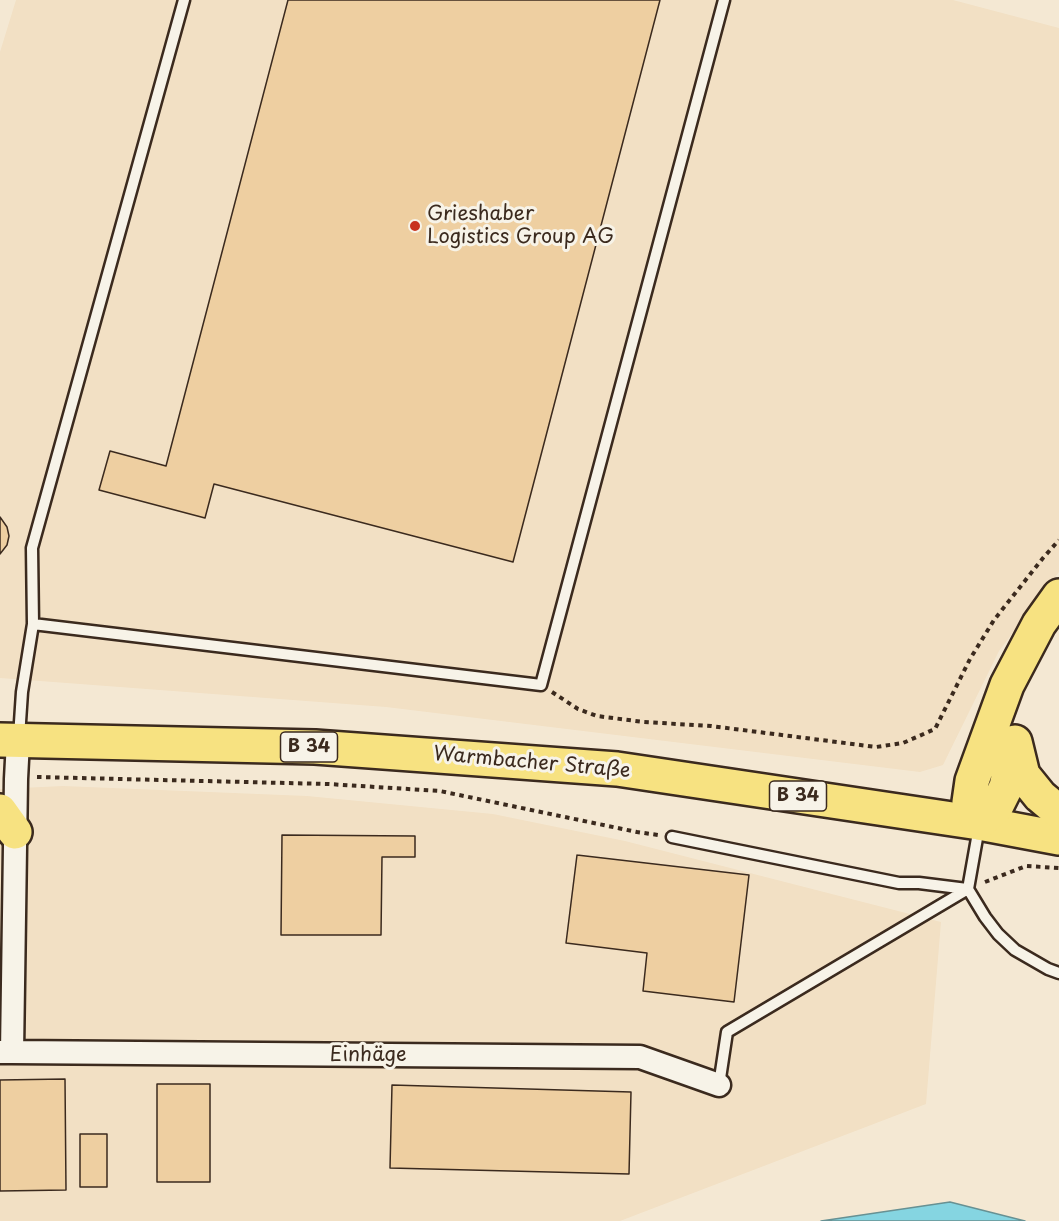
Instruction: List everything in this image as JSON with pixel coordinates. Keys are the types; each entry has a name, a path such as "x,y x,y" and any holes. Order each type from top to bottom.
{"main road":[{"path":"1059,596 1038,624 1007,685 972,781 969,802 979,824 996,807 1006,787 1015,745 1019,700 1028,672 1049,630 1059,616"},
{"name":"Warmbacher Straße","path":"9,741 315,747 616,769 1059,838"},
{"path":"1015,745 1023,775 1040,796 1059,812"}],"street":[{"name":"Einhäge","path":"9,741 16,776 7,822 6,1052 640,1057 719,1084"}],"lane":[{"path":"9,741 22,692 33,624 33,548 184,0"},
{"path":"33,624 541,686 724,0"},
{"path":"979,824 968,889 998,934 1015,950 1059,973"},
{"path":"672,837 899,883 968,889"},
{"path":"719,1084 727,1032 968,889"}],"path":[{"path":"541,686 578,709 597,716 644,722 711,726 876,747 903,743 935,729 970,659 994,620 1042,558 1059,540"},
{"path":"16,776 328,784 440,791 672,837"},
{"path":"968,889 1026,866 1059,868"}],"shaded area":[{"path":"16,0 953,0 1059,28 1059,572 999,651 943,765 920,772 386,707 0,678 0,52"},
{"path":"63,786 307,796 493,814 625,841 941,922 926,1104 620,1221 0,1221 0,789"}],"water":[{"path":"950,1202 1025,1221 821,1221"}],"building":[{"name":"Grieshaber Logistics Group AG","path":"288,0 660,0 513,562 214,484 205,518 99,490 110,451 166,466"},
{"path":"0,517 7,527 9,536 7,545 0,554"},
{"path":"282,835 415,836 415,857 382,857 381,935 281,935"},
{"path":"577,855 749,875 734,1002 643,991 647,953 566,943"},
{"path":"65,1079 66,1190 0,1191 0,1080"},
{"path":"157,1084 210,1084 210,1182 157,1182"},
{"path":"392,1085 631,1092 629,1174 390,1168"},
{"path":"80,1134 107,1134 107,1187 80,1187"}],"place":[{"name":"Grieshaber Logistics Group AG","path":"415,226"}]}
